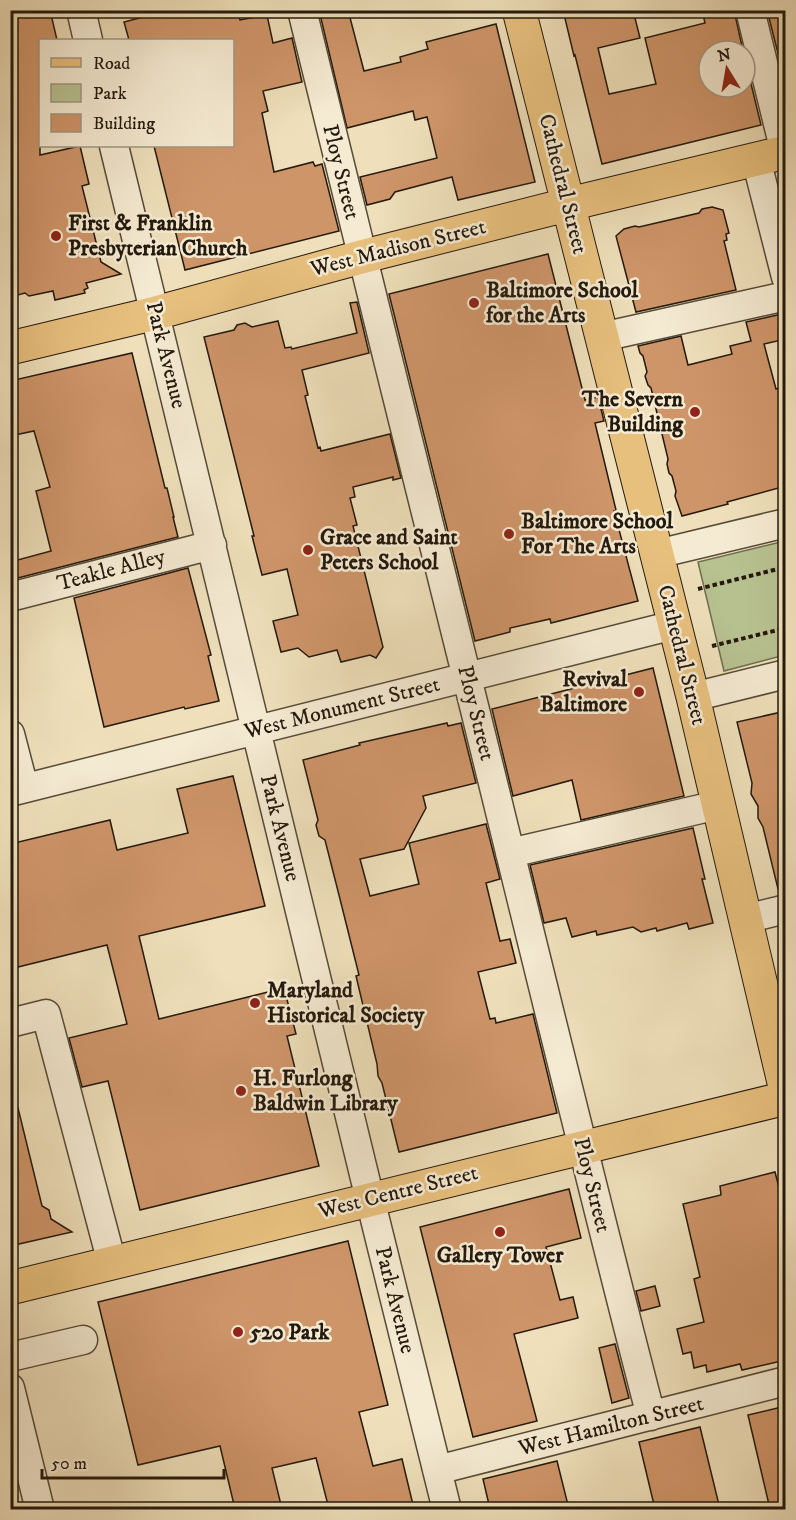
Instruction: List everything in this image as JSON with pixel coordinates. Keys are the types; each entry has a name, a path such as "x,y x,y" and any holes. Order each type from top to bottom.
{"main road":[{"name":"Cathedral Street","path":"519,10 693,697 786,1091"},
{"name":"West Madison Street","path":"10,348 156,313 361,257 569,204 776,154"},
{"name":"West Centre Street","path":"10,1288 786,1098"}],"street":[{"path":"81,10 88,39"},
{"name":"Ploy Street","path":"302,10 361,257 651,1416"},
{"path":"750,10 776,154 786,277"},
{"name":"Park Avenue","path":"114,147 447,1509"},
{"path":"602,338 786,296"},
{"path":"657,554 786,523"},
{"name":"Teakle Alley","path":"10,597 212,545"},
{"name":"West Monument Street","path":"17,790 674,625"},
{"path":"693,697 786,674"},
{"path":"10,734 17,790"},
{"path":"510,853 718,805"},
{"path":"745,919 786,909"},
{"path":"10,1023 46,1014 112,1263"},
{"path":"10,1357 83,1340"},
{"name":"West Hamilton Street","path":"437,1470 786,1381"},
{"path":"10,1388 40,1509"}],"path":[{"path":"698,588 786,567"},
{"path":"712,646 786,628"}],"green space":[{"path":"785,541 785,655 724,671 698,562"}],"building":[{"name":"First & Franklin Presbyterian Church","path":"10,10 50,10 57,39 39,39 40,155 80,147 89,184 82,186 101,262 121,274 86,283 88,288 84,290 85,293 55,300 53,291 29,296 25,293 10,297"},
{"path":"170,10 237,10 240,20 267,15 273,43 292,38 302,82 263,91 268,111 262,113 274,172 313,162 315,166 322,164 339,231 185,270 154,147 234,147 234,39 129,39 124,22"},
{"path":"319,10 348,10 364,71 401,62 400,57 428,49 426,42 496,24 535,182 458,200 452,177 395,192 390,199 367,205 360,177 437,158 427,117 415,120 413,111 347,128"},
{"path":"563,10 633,10 640,38 598,48 609,94 656,84 645,38 705,23 702,10 734,10 740,39 697,39 697,99 755,99 761,125 602,164"},
{"path":"767,10 786,10 786,85"},
{"path":"712,207 723,210 729,233 726,234 727,240 724,241 736,290 636,312 616,236 624,229 699,213 702,209"},
{"path":"548,254 585,400 598,397 604,421 595,423 616,510 614,511 638,601 551,623 550,619 510,628 510,632 475,641 389,294"},
{"name":"Grace and Saint Peters School","path":"357,302 369,353 302,370 308,395 305,396 318,448 320,447 321,451 390,434 401,478 393,480 393,477 353,487 355,497 350,498 357,525 353,526 383,647 376,658 370,655 341,662 337,650 309,657 298,648 281,652 273,621 298,615 287,569 262,575 204,337 234,330 237,325 245,323 252,327 278,321 285,348 291,347 292,349 357,333 350,303"},
{"path":"786,313 786,339 764,344 776,389 786,386 786,486 682,516 675,496 672,476 669,473 668,459 651,388 645,376 647,372 643,356 638,346 681,336 688,365 732,354 730,346 751,341 746,322"},
{"path":"132,353 178,537 10,580 10,562 51,551 36,491 50,487 34,431 10,436 10,381"},
{"path":"188,568 211,655 208,656 219,701 185,709 184,707 104,727 74,598"},
{"path":"653,668 684,796 581,820 572,780 513,796 492,709"},
{"path":"786,711 786,888 778,889 763,827 758,818 758,806 751,794 752,783 737,722"},
{"path":"447,723 448,726 461,723 476,783 423,796 426,808 404,849 360,859 370,896 419,884 409,843 486,824 500,879 486,883 500,941 510,939 516,963 478,972 490,1019 495,1018 496,1023 533,1014 557,1113 399,1152 382,1083 378,1076 356,976 359,975 325,840 319,836 316,825 318,820 303,760 360,745 359,743"},
{"name":"Maryland Historical Society","path":"233,776 265,906 139,936 159,1019 284,988 296,1034 287,1036 319,1166 140,1210 108,1081 82,1087 69,1038 127,1024 107,945 10,969 10,844 110,820 117,850 188,833 177,789"},
{"path":"693,828 713,923 689,929 687,923 657,931 656,928 641,932 633,927 597,935 596,931 572,937 566,918 544,923 530,865"},
{"path":"10,1108 18,1108 42,1206 49,1210 51,1219 72,1232 10,1246"},
{"path":"775,1172 786,1215 786,1360 742,1370 740,1364 707,1372 706,1365 694,1368 691,1352 683,1354 677,1329 704,1322 694,1279 700,1277 683,1204 721,1195 720,1186"},
{"path":"569,1189 581,1238 546,1247 560,1300 573,1297 578,1318 514,1334 537,1421 473,1437 420,1227"},
{"name":"520 Park","path":"348,1241 388,1405 359,1412 373,1466 402,1459 414,1509 329,1509 316,1458 272,1468 282,1509 235,1509 220,1446 138,1465 98,1302"},
{"path":"655,1286 660,1306 641,1311 636,1291"},
{"path":"615,1344 629,1398 612,1403 599,1348"},
{"path":"786,1406 786,1509 770,1509 748,1415"},
{"path":"700,1427 720,1509 655,1509 639,1442"},
{"path":"557,1461 569,1509 490,1509 483,1479"}],"place":[{"name":"First & Franklin Presbyterian Church","path":"56,236"},
{"name":"Baltimore School for the Arts","path":"474,303"},
{"name":"The Severn Building","path":"695,412"},
{"name":"Baltimore School For The Arts","path":"509,534"},
{"name":"Grace and Saint Peters School","path":"308,550"},
{"name":"Revival Baltimore","path":"639,692"},
{"name":"Maryland Historical Society","path":"255,1003"},
{"name":"H. Furlong Baldwin Library","path":"241,1091"},
{"name":"Gallery Tower","path":"500,1232"},
{"name":"520 Park","path":"238,1332"}]}
